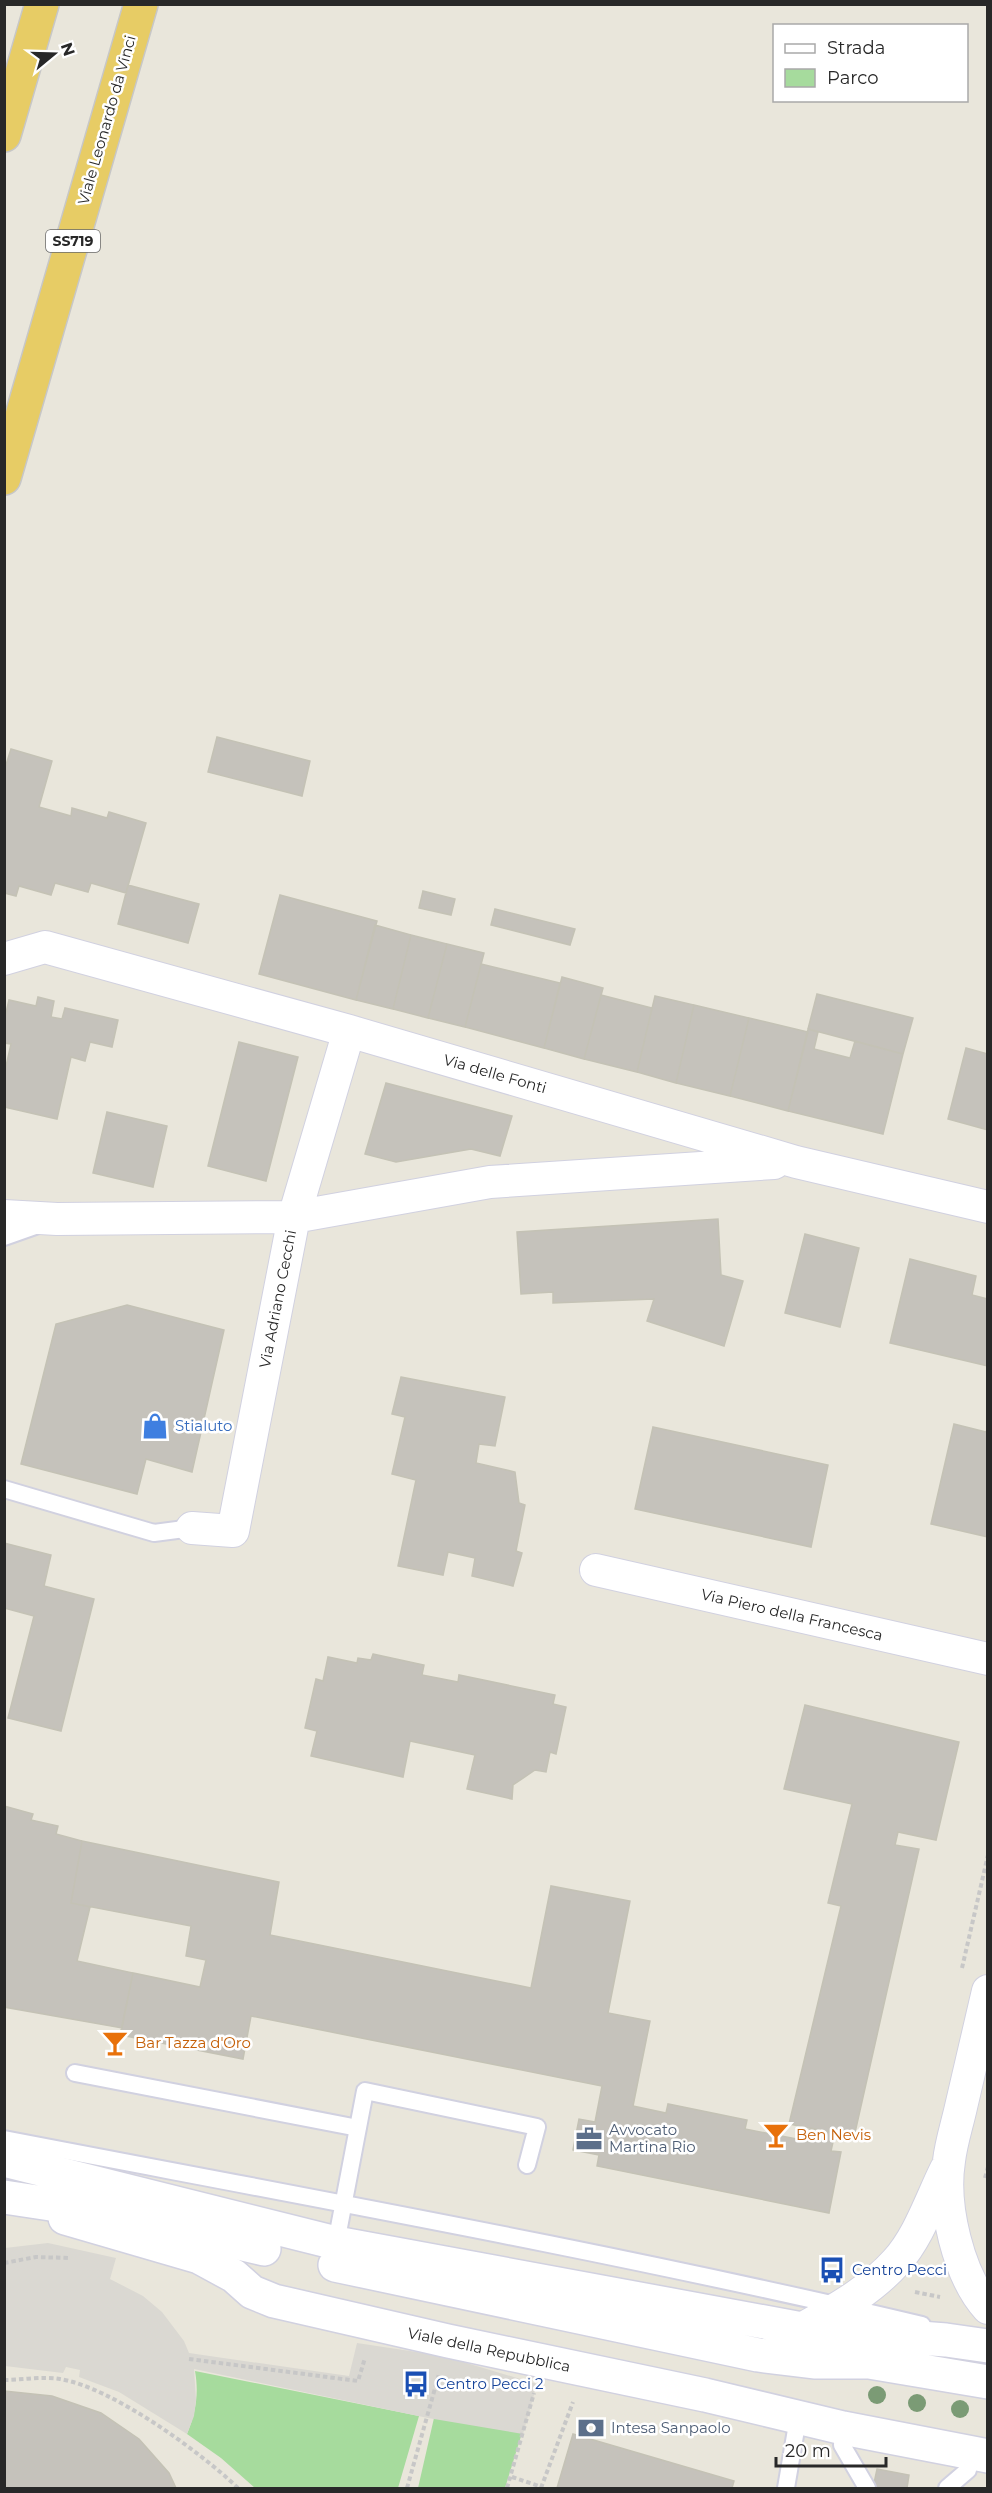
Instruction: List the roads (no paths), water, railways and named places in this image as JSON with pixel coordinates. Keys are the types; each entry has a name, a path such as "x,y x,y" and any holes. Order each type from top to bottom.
{"highway":[{"path":"4,135 42,4"},
{"name":"Viale Leonardo da Vinci","path":"4,478 141,4"}],"main road":[{"path":"4,2160 336,2243 802,2329 987,2346"},
{"path":"4,2197 110,2213 458,2292 758,2355 814,2362 869,2362 987,2382"},
{"name":"Viale della Repubblica","path":"4,2204 88,2224 199,2257 234,2276 252,2292 274,2301 514,2356 705,2395 843,2428 979,2455"}],"street":[{"name":"Via delle Fonti","path":"4,959 45,947 349,1031 796,1162 987,1207"},
{"name":"Via Adriano Cecchi","path":"192,1527 233,1531 294,1217 349,1031"},
{"path":"4,1216 57,1219 294,1217 490,1182 796,1162"},
{"name":"Via Piero della Francesca","path":"596,1570 987,1659"},
{"path":"802,2329 842,2306 896,2262 914,2236 948,2162 987,1991"},
{"path":"948,2162 949,2206 954,2235 962,2262 974,2289 987,2308"}],"lane":[{"path":"4,1236 57,1219"},
{"path":"4,1489 154,1533 192,1527"},
{"path":"75,2073 358,2128"},
{"path":"336,2243 365,2091 537,2127 526,2165"},
{"path":"4,2139 344,2202 842,2306 987,2340"},
{"path":"786,2488 798,2418"},
{"path":"843,2428 842,2445 867,2488"},
{"path":"947,2488 968,2470 979,2455"}],"place":[{"name":"Stialuto","path":"155,1426"},
{"name":"Bar Tazza d'Oro","path":"115,2043"},
{"name":"Ben Nevis","path":"776,2135"},
{"name":"Avvocato Martina Rio","path":"589,2139"},
{"name":"Centro Pecci","path":"832,2270"},
{"name":"Centro Pecci 2","path":"416,2384"},
{"name":"Intesa Sanpaolo","path":"591,2428"}]}
